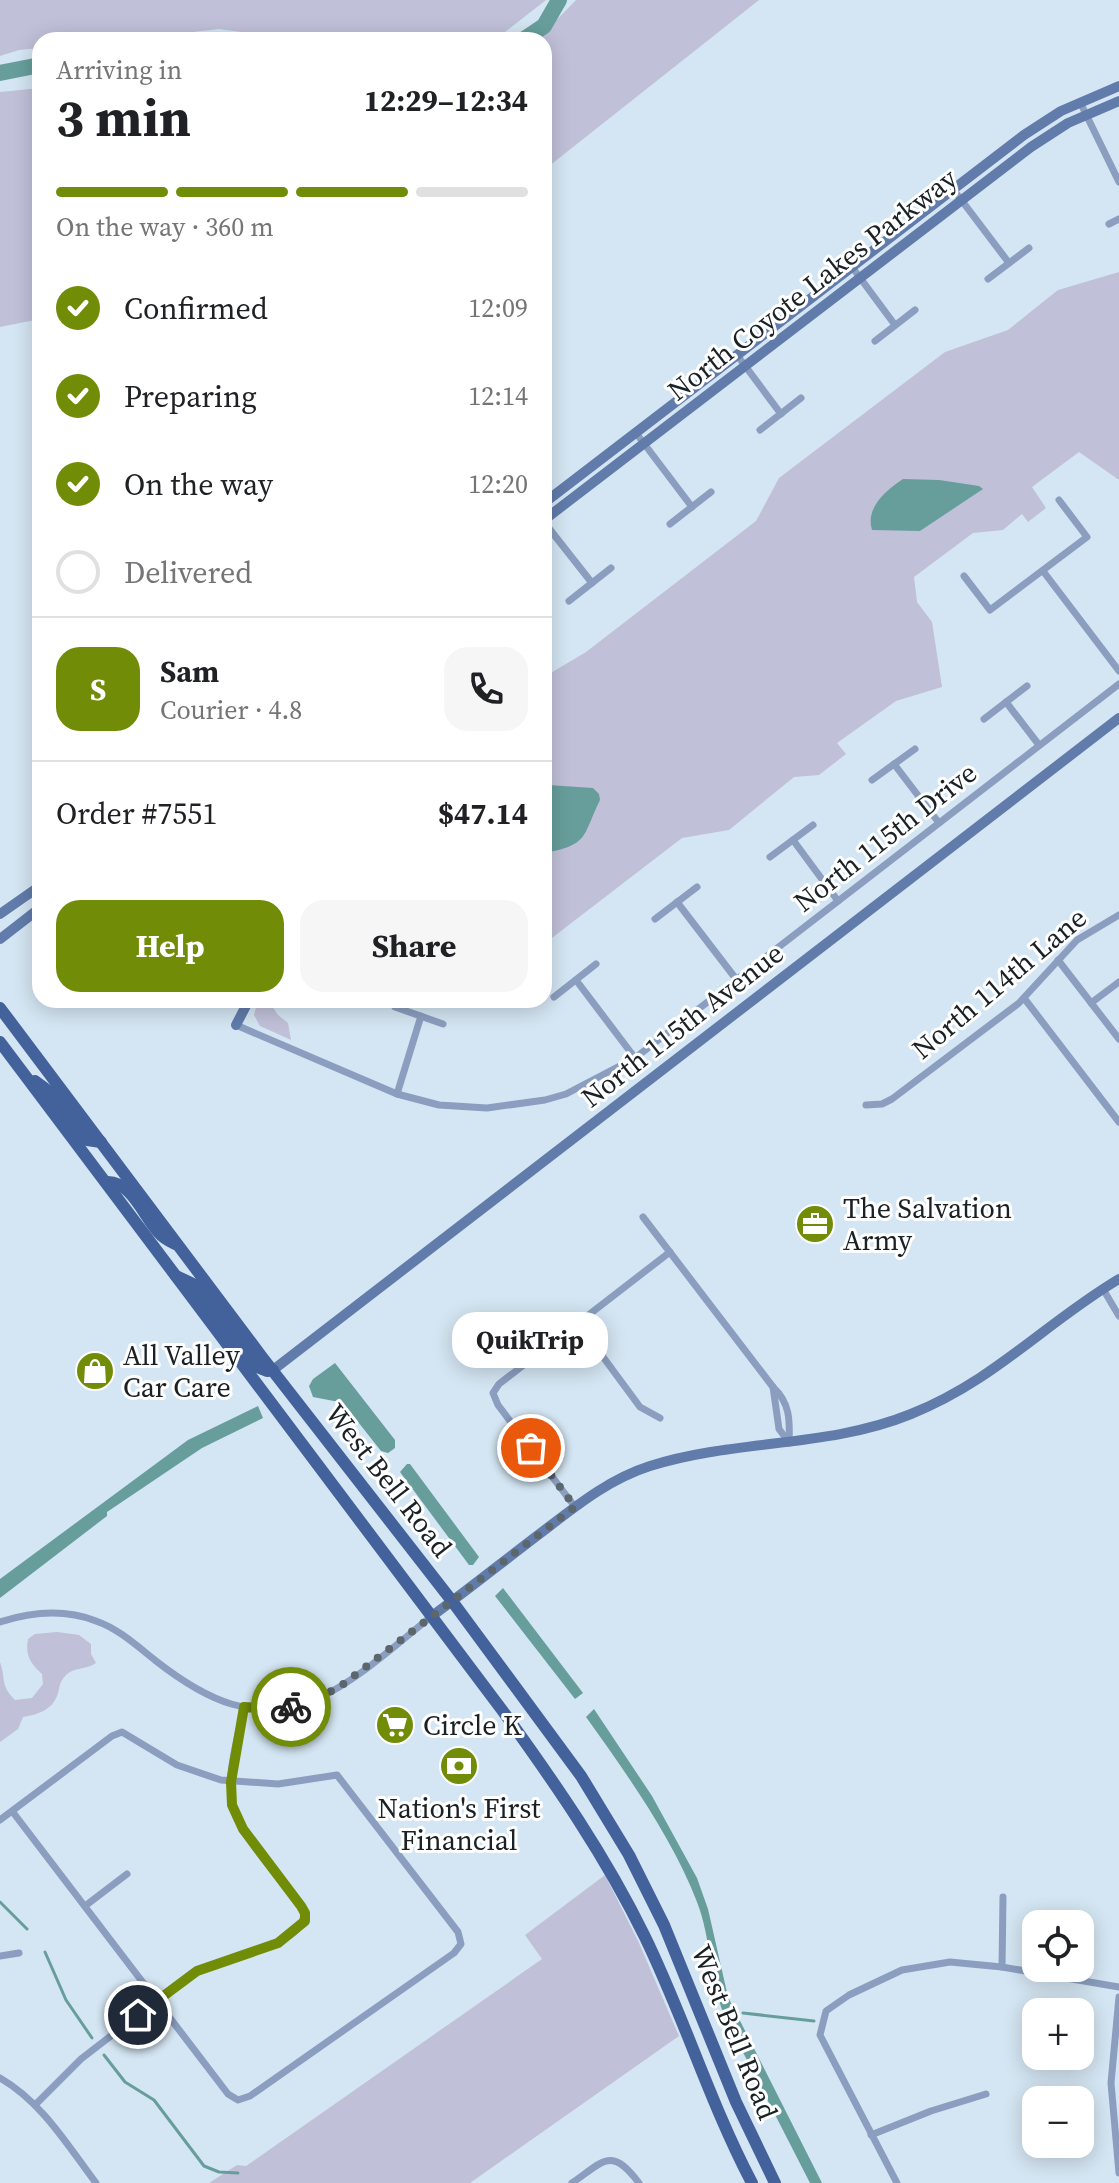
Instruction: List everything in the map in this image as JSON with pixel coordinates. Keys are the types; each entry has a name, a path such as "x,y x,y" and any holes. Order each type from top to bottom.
{"main road":[{"name":"West Bell Road","path":"0,1008 452,1601 581,1776 629,1855 664,1925 736,2102 775,2183"},
{"name":"West Bell Road","path":"0,1042 568,1800 603,1857 646,1940 716,2110 752,2183"},
{"path":"23,1072 50,1092 87,1140 101,1142"},
{"path":"106,1182 124,1187 161,1236 181,1248"},
{"path":"174,1275 195,1285 257,1367 273,1370"}],"street":[{"name":"North Coyote Lakes Parkway","path":"552,497 1024,135 1080,102 1119,86"},
{"name":"North Coyote Lakes Parkway","path":"552,515 1031,147 1086,114 1119,101"},
{"path":"1080,102 1119,182"},
{"path":"953,189 1009,263"},
{"path":"1109,224 1119,219"},
{"path":"988,279 1029,248"},
{"path":"852,267 895,325"},
{"path":"875,341 915,310"},
{"path":"737,355 781,414"},
{"path":"760,430 801,398"},
{"path":"636,433 692,507"},
{"path":"670,524 711,492"},
{"path":"964,576 990,610 1087,537 1059,500"},
{"path":"552,531 592,583"},
{"path":"569,601 611,568"},
{"path":"1043,571 1119,671"},
{"name":"North 115th Drive","path":"236,1025 397,1094 439,1105 487,1108 527,1104 566,1094 635,1058 1119,684"},
{"path":"984,719 1027,686"},
{"path":"1006,702 1039,745"},
{"name":"North 115th Avenue","path":"273,1370 1119,718"},
{"path":"872,780 915,749"},
{"path":"894,764 939,823"},
{"path":"770,857 813,825"},
{"path":"793,840 838,901"},
{"path":"655,919 697,887"},
{"path":"0,914 32,892"},
{"path":"677,902 736,979"},
{"path":"0,939 32,914"},
{"name":"North 114th Lane","path":"866,1105 882,1104 892,1099 1024,998 1090,930 1119,915"},
{"path":"1058,960 1119,1039"},
{"path":"554,997 596,964"},
{"path":"576,980 635,1058"},
{"path":"1091,1003 1119,982"},
{"path":"1024,998 1119,1122"},
{"path":"236,1025 245,1008"},
{"path":"398,1008 443,1024"},
{"path":"397,1094 421,1016"},
{"path":"643,1217 773,1387 785,1398 790,1421 789,1443"},
{"path":"575,1507 498,1405 493,1393 499,1384 670,1252"},
{"path":"0,1622 35,1613 73,1615 97,1621 123,1635 204,1695 244,1707 289,1707 325,1695 575,1507 621,1477 679,1458 869,1429 899,1419 952,1396 995,1370 1119,1279"},
{"path":"1103,1289 1119,1316"},
{"path":"578,1323 640,1407 660,1418"},
{"path":"35,2105 93,2049 197,1971 278,1943 301,1927 306,1917 301,1906 238,1822 232,1805 231,1782 244,1707"},
{"path":"0,1820 12,1811 112,1736 122,1732 177,1765 231,1782 278,1784 337,1775 458,1932 461,1944 454,1953 246,2098 238,2100 228,2094 12,1811"},
{"path":"85,1906 127,1874"},
{"path":"1002,1967 1003,1897"},
{"path":"0,1956 19,1953"},
{"path":"897,2183 820,2035 826,2011 849,1995 902,1970 950,1962 1002,1967 1119,1987"},
{"path":"1119,1997 1111,2083 1119,2173"},
{"path":"0,2078 35,2105 96,2183"},
{"path":"871,2135 931,2111 986,2094"},
{"path":"572,2183 600,2164 615,2160 622,2163 639,2183"}],"shaded area":[{"path":"0,0 546,0 505,32 242,32 219,29 193,32 32,32 32,49 0,56"},
{"path":"576,0 759,0 552,164 552,32 545,32"},
{"path":"32,89 32,321 0,327 0,92"},
{"path":"1119,272 1119,480 1079,452 1032,487 1046,508 1028,522 1022,514 1003,530 973,533 914,577 917,602 932,622 942,687 896,701 837,743 846,754 819,775 794,777 729,830 682,838 552,938 552,672 586,652 756,521 779,478 945,352 1008,330 1058,290"},
{"path":"903,479 939,480 983,489 920,531 872,530 872,514 878,500"},
{"path":"552,785 593,788 600,800 586,831 577,842 552,851"},
{"path":"256,1008 273,1008 288,1023 291,1040 260,1026 254,1015"},
{"path":"335,1363 395,1440 395,1448 388,1453 381,1451 339,1402 313,1397 309,1386 313,1379"},
{"path":"258,1406 263,1418 202,1448 107,1512 107,1516 0,1598 0,1579 188,1440"},
{"path":"407,1464 479,1557 473,1565 469,1565 400,1472"},
{"path":"503,1588 583,1693 575,1699 495,1596"},
{"path":"57,1632 79,1635 91,1644 91,1654 96,1663 66,1675 53,1704 40,1713 23,1717 18,1729 0,1742 0,1662 10,1695 15,1700 32,1698 43,1684 42,1674 28,1654 28,1639 35,1634"},
{"path":"594,1709 652,1796 697,1878 708,1909 728,1997 822,2183 810,2183 727,2021 717,1992 702,1917 687,1878 647,1806 586,1717"},
{"path":"605,1875 639,1943 679,2036 470,2183 209,2183 237,2165 246,2166 542,1959 525,1935"}],"waterway":[{"path":"535,32 544,26 559,0"},
{"path":"0,73 32,67"},
{"path":"0,1902 27,1929"},
{"path":"45,1952 66,2000 92,2038"},
{"path":"743,2013 814,2021"},
{"path":"104,2055 125,2082 154,2100 204,2166 219,2172 238,2173"}],"way so far":[{"path":"291,1707 317,1699 342,1685 575,1507 531,1448"}],"place":[{"name":"The Salvation Army","path":"815,1224"},
{"name":"All Valley Car Care","path":"95,1371"},
{"name":"QuikTrip","path":"531,1448"},
{"name":"Circle K","path":"395,1725"},
{"name":"Nation's First Financial","path":"459,1766"}],"route":[{"path":"138,2015 197,1971 278,1943 305,1921 301,1906 238,1822 230,1789 244,1707 291,1707"}]}
